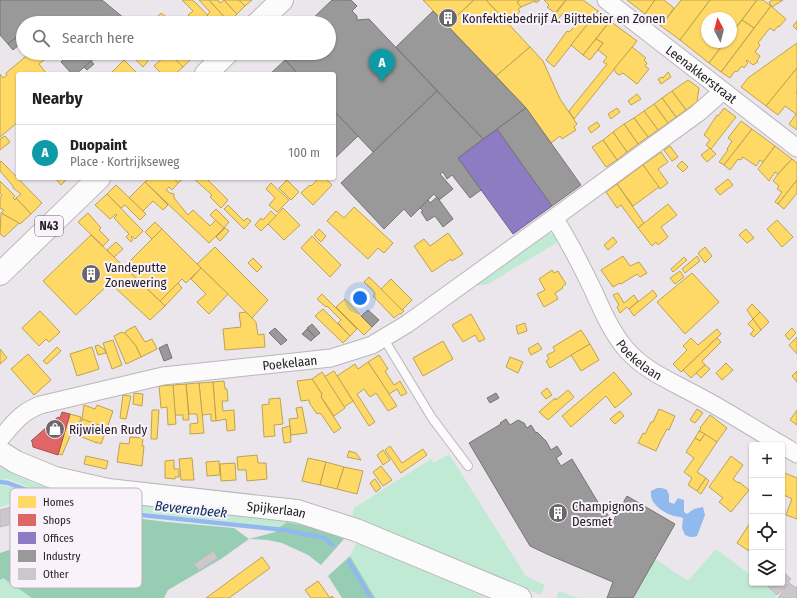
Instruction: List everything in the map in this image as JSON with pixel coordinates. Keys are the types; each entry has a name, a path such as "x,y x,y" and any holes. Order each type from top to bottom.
{"street":[{"path":"265,16 282,0"},
{"name":"Leenakkerstraat","path":"606,0 797,148"},
{"path":"208,72 220,60"},
{"name":"Poekelaan","path":"0,439 18,418 28,410 40,405 163,376 331,358 359,350 384,339 407,324 698,113 723,91"},
{"name":"N43","path":"0,274 97,180"},
{"name":"Poekelaan","path":"554,218 580,262 614,333 626,349 640,363 657,374 699,396 777,442"},
{"name":"Poekelaan","path":"785,447 797,454"},
{"name":"Spijkerlaan","path":"0,452 16,462 55,478 99,488"},
{"name":"Spijkerlaan","path":"142,494 297,511 356,530 520,598"}],"lane":[{"path":"384,339 432,418 468,466"}],"green space":[{"path":"548,233 555,234 561,240 488,284 470,287"},
{"path":"449,454 526,576 545,585 541,595 352,516 354,508 431,459 434,463"},
{"path":"0,467 33,483 50,488 31,488 8,479 0,480"},
{"path":"0,485 14,488 10,488 10,504 0,507"},
{"path":"142,506 287,522 280,527 142,512"},
{"path":"142,519 234,528 249,539 221,559 168,590 164,598 32,598 18,588 142,588"},
{"path":"287,522 316,528 344,539 321,565 308,555 282,543 268,540 249,539 275,532"},
{"path":"357,542 487,598 375,598 350,556"},
{"path":"716,549 749,574 749,586 765,586 777,595 775,598 633,598 655,559 688,581"},
{"path":"10,550 10,583 3,578 0,580 0,553"},
{"path":"350,556 375,598 342,598 328,576"},
{"path":"3,578 10,583 10,588 18,588 32,598 0,598 0,580"},
{"path":"559,591 578,598 556,598"}],"water":[{"path":"657,488 667,490 669,502 674,504 678,498 684,500 684,512 687,514 694,509 703,507 705,515 697,536 691,537 685,535 682,528 683,518 672,516 656,506 652,499 651,491"}],"building: Homes":[{"path":"182,0 192,0 208,16 188,15 193,11"},
{"path":"199,0 209,0 224,16 208,16 207,15 210,12"},
{"path":"209,0 218,0 220,3 224,0 237,14 235,16 224,16"},
{"path":"224,0 239,0 245,6 237,14"},
{"path":"239,0 252,0 245,6"},
{"name":"Konfektiebedrijf A. Bijttebier en Zonen","path":"423,0 474,0 447,25"},
{"path":"474,0 486,0 530,47 496,76 447,25"},
{"path":"486,0 520,0 517,2 521,7 518,9 520,11 510,25"},
{"path":"520,0 540,0 536,3 535,1 521,7 517,2"},
{"path":"544,0 566,0 555,13 547,7 549,5"},
{"path":"566,0 583,0 598,11 554,67 546,60 567,31 569,32 579,23 564,12 558,19 554,16"},
{"path":"627,0 655,0 645,14"},
{"path":"655,0 664,0 674,8 661,26 645,14"},
{"path":"681,0 710,0 680,40 661,26"},
{"path":"710,0 757,0 737,26 737,12 701,12"},
{"path":"757,0 763,0 771,6 754,28 742,20"},
{"path":"773,0 783,0 772,7 769,2"},
{"path":"771,6 786,19 774,31 770,28 758,43 760,45 755,52 760,56 757,61 758,62 753,65 747,60 746,61 748,63 744,68 742,66 737,72 735,71 730,78 721,72"},
{"path":"598,11 610,21 583,55 571,45"},
{"path":"701,12 701,48 720,48 709,63 680,40"},
{"path":"161,13 165,16 158,16"},
{"path":"742,20 754,28 721,72 709,63 720,48 737,48 737,26"},
{"path":"610,21 637,41 574,119 569,111 607,64 603,62 607,57 598,50 603,43 596,39"},
{"path":"797,21 797,30 793,26"},
{"path":"596,39 603,43 590,60 583,55"},
{"path":"797,43 797,68 766,106 741,87 748,78"},
{"path":"530,47 543,61 560,99 577,124 574,127 576,130 562,139 560,136 551,143 526,108 496,76"},
{"path":"632,47 646,58 644,60 647,63 645,66 649,69 637,84 623,73 619,75 614,69"},
{"path":"22,60 44,60 39,64 45,72 16,72 16,124 0,137 0,74 3,78 7,75 6,73"},
{"path":"124,60 136,72 112,72"},
{"path":"136,60 148,61 143,67"},
{"path":"160,60 176,60 183,67 177,72 160,72 154,66"},
{"path":"176,60 190,60 183,67"},
{"path":"797,68 797,113 796,114 785,106 778,115 766,106"},
{"path":"668,72 671,77 661,84 658,79 663,78"},
{"path":"688,80 699,88 697,102 686,110 672,91"},
{"path":"672,91 686,110 676,117 662,98"},
{"path":"637,94 641,99 631,105 628,101"},
{"path":"662,98 676,117 668,123 654,104"},
{"path":"654,104 668,123 658,130 644,111"},
{"path":"617,108 620,112 611,119 608,114"},
{"path":"724,108 736,117 711,149 706,145 710,140 704,135 717,115 718,116"},
{"path":"644,111 658,130 648,137 634,118"},
{"path":"797,113 797,130 789,124"},
{"path":"634,118 648,137 638,144 624,124"},
{"path":"741,121 752,129 724,165 719,162 728,150 727,149 732,141 728,138"},
{"path":"597,122 600,126 591,133 588,128"},
{"path":"624,124 638,144 627,152 613,132"},
{"path":"752,129 775,146 763,162 760,160 756,166 743,157 741,160 738,159 730,170 724,165"},
{"path":"613,132 627,152 617,160 603,140"},
{"path":"5,136 10,142 0,150 0,139"},
{"path":"603,140 617,160 606,167 592,147"},
{"path":"670,146 678,157 672,161 664,150"},
{"path":"775,146 792,159 778,174 775,172 769,181 758,169"},
{"path":"710,148 716,154 707,162 701,155"},
{"path":"661,152 668,162 658,169 668,183 660,189 643,165"},
{"path":"792,159 797,163 797,180 778,204 775,202 782,192 777,189 779,186 773,181"},
{"path":"1,161 16,176 16,180 20,180 42,203 31,214 16,198 21,194 13,188 13,186 0,171"},
{"path":"682,161 688,167 683,172 677,166"},
{"path":"643,165 659,187 633,206 617,184"},
{"path":"728,179 733,185 720,195 715,189"},
{"path":"57,180 66,180 61,185"},
{"path":"147,180 175,180 178,183 172,190 169,187 166,190 174,194 174,198 188,215 193,210 210,226 216,220 224,228 209,243 145,182"},
{"path":"195,180 208,180 228,200 221,208 210,197 212,195"},
{"path":"287,180 299,192 291,200 279,188"},
{"path":"317,180 327,180 332,185 313,205 301,193 310,185 311,186"},
{"path":"797,180 797,193 784,209 778,204"},
{"path":"0,181 15,196 13,198 15,200 16,198 31,214 20,224 1,213 4,210 0,208 0,198 2,195 0,193"},
{"path":"145,182 168,205 163,210 153,201 143,211 129,198"},
{"path":"271,183 289,200 277,212 269,205 275,198 266,189"},
{"path":"617,184 644,223 638,228 621,205 617,208 606,192"},
{"path":"116,185 146,214 140,220 125,205 121,208 107,194"},
{"path":"107,194 143,231 135,239 132,236 131,237 133,240 131,242 126,237 129,234 114,218 117,215 116,214 110,219 95,205"},
{"path":"668,204 677,215 661,227 668,237 658,245 656,242 652,246 638,228"},
{"path":"228,205 244,221 247,218 251,221 244,229 224,209"},
{"path":"354,207 393,243 384,253 378,248 368,259 327,221 336,211 344,218"},
{"path":"283,208 300,225 284,240 268,224"},
{"path":"216,209 229,222 224,228 210,215"},
{"path":"271,211 276,216 261,231 255,225 261,218 263,220"},
{"path":"1,213 19,223 4,237 0,234"},
{"path":"88,213 101,228 99,230 109,240 103,246 78,222"},
{"path":"777,220 793,237 782,247 767,229"},
{"path":"155,222 162,229 152,239 145,232"},
{"path":"225,228 229,231 220,241 216,237"},
{"path":"162,229 201,268 186,283 182,279 160,301 124,267"},
{"path":"319,229 326,236 321,242 314,235"},
{"path":"746,229 754,238 747,243 739,235"},
{"path":"448,233 463,254 452,261 451,259 432,272 414,246 424,239 430,246"},
{"name":"Vandeputte Zonewering","path":"91,235 165,306 150,320 110,283 76,315 43,281"},
{"path":"312,236 341,265 330,277 301,248"},
{"path":"613,237 617,242 608,250 604,245"},
{"path":"116,242 123,249 114,257 107,250"},
{"path":"215,247 268,300 252,318 197,264"},
{"path":"705,247 712,256 705,263 698,253"},
{"path":"623,256 630,266 639,262 647,273 640,277 637,274 613,287 601,270"},
{"path":"697,256 700,261 685,273 682,269"},
{"path":"684,257 687,260 673,272 671,269"},
{"path":"253,258 262,267 257,272 248,263"},
{"path":"201,268 228,294 209,314 197,302 206,294 191,279"},
{"path":"552,270 554,273 558,271 566,284 555,293 558,299 544,307 537,294 545,290 539,279"},
{"path":"680,271 684,277 675,284 670,278"},
{"path":"692,273 719,302 685,334 657,302"},
{"path":"369,277 404,311 401,314 394,318 373,296 375,293 364,282"},
{"path":"391,279 412,300 402,310 381,289"},
{"path":"178,283 182,288 165,306 160,301"},
{"path":"653,290 657,296 634,316 629,309"},
{"path":"618,293 624,303 634,295 638,301 629,309 627,307 620,313 617,307 619,305 613,295"},
{"path":"322,294 357,329 350,336 338,323 341,320 327,306 326,307 317,299"},
{"path":"345,299 372,327 364,335 336,307"},
{"path":"752,304 760,312 753,319 747,310"},
{"path":"323,309 350,336 343,343 315,316"},
{"path":"40,311 60,332 49,342 46,339 39,346 22,328"},
{"path":"246,312 256,322 258,335 264,334 265,347 225,350 223,329 241,327 239,313"},
{"path":"760,312 769,322 761,330 753,319"},
{"path":"471,314 485,339 479,342 475,335 463,342 452,325"},
{"path":"753,319 761,330 754,337 750,334 754,330 748,324"},
{"path":"525,323 527,331 518,334 516,326"},
{"path":"135,326 145,342 152,339 157,349 141,357 136,346 125,333"},
{"path":"792,328 796,333 789,340 785,335"},
{"path":"717,329 721,334 681,372 673,364 687,350 683,346 691,338 698,345"},
{"path":"581,330 590,344 550,368 546,361 549,359 547,355 555,351 553,347"},
{"path":"122,332 125,333 136,346 141,357 126,364 114,336"},
{"path":"797,337 797,354 789,345"},
{"path":"717,338 721,342 702,361 705,365 691,378 683,370"},
{"path":"113,340 122,365 112,369 103,343"},
{"path":"443,341 453,359 423,376 413,358"},
{"path":"538,343 542,349 531,355 528,349"},
{"path":"590,344 599,360 581,371 571,355"},
{"path":"98,345 104,349 106,353 98,355 95,346"},
{"path":"57,347 61,351 47,364 43,361"},
{"path":"92,347 99,369 77,376 70,354"},
{"path":"0,349 7,358 0,364"},
{"path":"28,354 51,380 34,395 11,369"},
{"path":"379,355 388,369 385,371 394,385 400,381 407,393 401,396 397,389 389,394 368,362"},
{"path":"510,357 523,362 518,373 506,367"},
{"path":"368,362 397,406 388,411 376,393 370,397 364,389 357,394 375,422 369,426 337,376 355,364 358,369"},
{"path":"726,363 733,370 722,380 716,373"},
{"path":"705,365 710,369 701,378 696,373"},
{"path":"334,371 353,401 344,407 324,377"},
{"path":"797,371 797,382 792,376"},
{"path":"322,372 345,408 334,416 321,397 322,394 312,379"},
{"path":"614,372 632,394 615,408 606,396 571,427 562,416"},
{"path":"312,379 322,394 321,397 341,428 334,433 321,414 317,414 309,400 301,401 297,381"},
{"path":"224,381 225,389 227,389 228,401 222,401 223,411 234,410 235,430 227,431 226,419 216,421 213,382"},
{"path":"213,382 216,421 211,421 211,414 202,415 199,383"},
{"path":"199,383 204,433 190,434 190,424 198,423 197,414 189,414 186,384"},
{"path":"186,384 189,420 183,420 183,415 175,415 173,385"},
{"path":"173,385 176,424 168,425 167,407 161,408 159,386"},
{"path":"547,388 552,395 546,399 541,393"},
{"path":"568,390 574,397 548,420 539,412 555,398 556,400"},
{"path":"134,393 143,394 142,406 133,404"},
{"path":"123,395 131,396 126,419 120,418"},
{"path":"280,398 283,424 274,425 275,436 264,437 262,405 269,404 269,399"},
{"path":"84,405 95,409 97,405 113,411 107,428 82,419"},
{"path":"302,407 307,433 291,435 289,419 298,418 296,408"},
{"path":"659,409 675,416 669,430 667,429 656,451 638,443 643,433 645,434 651,422 653,422"},
{"path":"697,409 703,413 695,423 690,420"},
{"path":"152,410 159,410 157,439 151,439"},
{"path":"797,410 797,425 790,420"},
{"path":"620,411 624,416 615,424 610,419"},
{"path":"70,414 81,417 76,436 71,434 62,455 58,454"},
{"path":"710,415 727,428 717,442 699,431"},
{"path":"82,419 107,428 101,444 77,435"},
{"path":"290,426 291,442 284,443 282,428"},
{"path":"699,431 705,434 700,441 695,438"},
{"path":"705,434 717,442 697,472 706,478 697,491 688,485 692,478 684,472 694,458 686,452 695,438 700,441"},
{"path":"130,437 143,438 142,446 144,446 142,466 117,462 120,443 129,444"},
{"path":"390,446 402,463 423,449 427,455 401,473 385,450"},
{"path":"383,450 390,460 383,465 377,455"},
{"path":"349,451 356,453 361,460 347,457"},
{"path":"257,455 258,463 266,463 267,479 247,481 246,470 238,470 237,457"},
{"path":"86,456 108,461 106,469 84,464"},
{"path":"731,456 743,465 733,479 749,490 731,512 719,502 723,498 709,487"},
{"path":"192,458 194,480 181,480 179,459"},
{"path":"308,458 326,462 320,485 302,481"},
{"path":"174,460 174,469 179,469 179,477 175,477 175,479 165,478 165,461"},
{"path":"219,461 220,475 207,476 206,462"},
{"path":"326,462 344,467 337,489 320,485"},
{"path":"235,463 236,480 221,481 220,464"},
{"path":"381,466 392,480 383,486 373,472"},
{"path":"344,467 363,471 357,494 337,489"},
{"path":"785,473 797,478 797,519 786,515 792,499 785,496"},
{"path":"706,478 709,481 701,494 697,491"},
{"path":"375,479 381,488 376,492 370,483"},
{"path":"749,525 749,551 737,543"},
{"path":"262,557 270,568 229,598 206,598"},
{"path":"318,581 330,598 311,598 305,590"}],"building: Shops":[{"name":"Rijwielen Rudy","path":"62,412 70,414 58,455 33,447 31,441 58,417 60,418"}],"building: Offices":[{"path":"497,129 552,206 513,234 458,158"}],"building: Industry":[{"path":"0,0 102,0 121,16 16,16 16,38 8,44 0,35"},
{"path":"332,0 351,0 357,6 352,11 357,16 357,20 369,19 437,91 373,152 336,113 336,72 296,72 285,60 336,60 336,16 315,16"},
{"path":"433,11 526,108 483,139 396,47"},
{"path":"16,38 16,48 13,50 8,44"},
{"path":"63,60 93,60 78,72 70,72 61,62"},
{"path":"285,60 296,72 272,72"},
{"path":"91,61 94,64 87,70 84,67"},
{"path":"437,91 483,139 458,158 481,190 470,198 452,175 447,179 443,172 440,174 453,189 439,200 434,194 411,217 404,209 384,229 341,183"},
{"path":"526,108 581,185 552,206 497,129"},
{"path":"336,113 358,136 336,157"},
{"path":"437,197 453,219 443,227 435,216 427,221 421,212 423,211 420,208 428,200 430,203"},
{"path":"368,310 379,320 372,327 361,316"},
{"path":"312,324 320,333 315,337 307,328"},
{"path":"275,328 287,340 281,345 269,333"},
{"path":"307,329 315,337 311,341 302,334"},
{"path":"167,344 172,358 164,361 159,348"},
{"path":"496,393 499,398 490,403 487,398"},
{"name":"Champignons Desmet","path":"506,419 510,425 518,420 524,423 527,428 531,425 536,433 537,432 546,441 551,450 557,446 562,454 556,458 561,466 572,459 599,504 613,521 627,496 675,524 633,598 607,598 613,582 530,546 469,443 501,424 500,423"}],"building: Other":[{"path":"10,508 10,524 0,527 0,510"},
{"path":"213,551 218,558 199,571 194,564"},
{"path":"785,574 791,579 788,582 796,588 797,586 797,598 778,598 788,584 777,595 767,586 785,586"}],"waterway":[{"name":"Beverenbeek","path":"0,482 22,488"},
{"name":"Beverenbeek","path":"142,515 284,530 325,538 332,545"},
{"name":"Beverenbeek","path":"349,562 371,598"}],"place":[{"name":"Konfektiebedrijf A. Bijttebier en Zonen","path":"448,18"},
{"name":"Duopaint","path":"382,82"},
{"name":"Vandeputte Zonewering","path":"91,274"},
{"name":"Rijwielen Rudy","path":"55,429"},
{"name":"Champignons Desmet","path":"558,513"}]}
